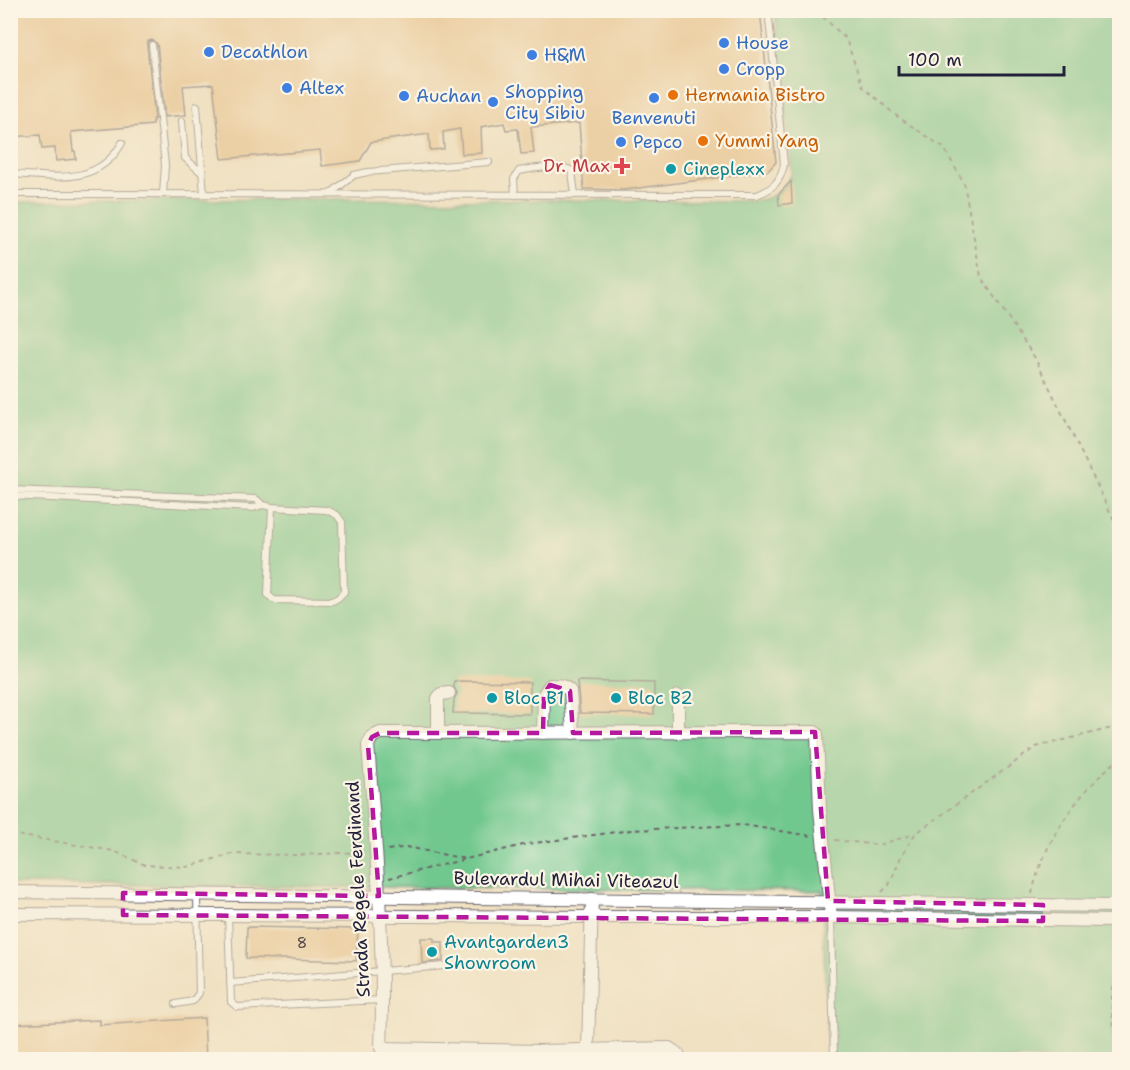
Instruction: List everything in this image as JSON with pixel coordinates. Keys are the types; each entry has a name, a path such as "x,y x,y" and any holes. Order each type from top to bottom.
{"street":[{"path":"543,733 544,694 550,685 565,686 570,691 573,733"},
{"path":"449,693 441,694 438,698 438,733 814,732 817,734 823,838 831,917"},
{"path":"678,696 678,733"},
{"name":"Strada Regele Ferdinand","path":"438,733 380,733 372,737 368,745 380,917 381,1054 541,1055 588,1049 669,1048 678,1054 679,1059"},
{"name":"Bulevardul Mihai Viteazul","path":"10,892 1114,906 1119,908"},
{"path":"123,893 123,915"},
{"path":"588,1049 592,899"},
{"path":"1036,905 1043,921"},
{"name":"Bulevardul Mihai Viteazul","path":"10,914 591,918 831,917 1043,921 1113,921 1119,918"}],"lane":[{"path":"10,194 757,195 770,190 782,175 784,164 768,10"},
{"path":"152,45 165,165 164,194"},
{"path":"197,106 204,194"},
{"path":"182,121 185,158 202,173"},
{"path":"10,174 60,176 89,173 113,157 122,143"},
{"path":"331,193 354,175 368,172 489,162"},
{"path":"515,195 514,179 519,171 564,168 572,171 575,195"},
{"path":"10,490 256,499 263,505 272,507 327,510 337,515 342,522 344,592 338,598 332,601 274,600 268,595 272,507"},
{"path":"10,496 253,508 263,505"},
{"path":"176,1005 194,1001 200,993 196,894"},
{"path":"228,915 231,1002 237,1007 382,1000"},
{"path":"831,917 834,1059"},
{"path":"230,983 445,966"}],"path":[{"path":"816,10 846,39 863,87 898,117 944,148 964,183 981,277 1035,358 1119,532"},
{"path":"377,881 527,844 631,830 743,825 878,845 915,834 1036,747 1119,726"},
{"path":"1036,905 1038,869 1054,836 1091,784 1119,758"},
{"path":"10,834 114,851 145,865 186,867 231,854 298,855 376,852 407,847 468,860"},
{"path":"872,903 889,885 901,857 915,834"},
{"path":"1119,960 1110,1005 1119,1052"}],"highlighted area":[{"path":"550,685 570,691 573,733 815,732 828,901 1043,905 1043,921 123,915 123,893 379,896 368,745 372,737 380,733 543,733 544,694"}],"green space":[{"path":"775,11 1119,11 1119,1059 828,1059 822,891 11,884 11,202 294,199 762,200 778,192 786,184 792,172"}],"building":[{"name":"Shopping City Sibiu","path":"10,10 760,10 776,162 768,171 624,190 584,189 579,123 531,127 534,153 521,154 518,129 506,130 504,123 481,127 482,153 462,154 460,129 443,132 444,149 430,150 429,134 371,142 360,161 322,166 320,150 222,159 213,84 183,86 186,115 165,117 157,44 152,40 148,41 147,46 155,119 153,119 153,125 71,132 76,159 56,161 55,148 42,149 40,135 10,137"},
{"path":"791,181 792,203 779,205 778,195"},
{"name":"Bloc B1","path":"454,681 530,682 530,714 453,713 457,693"},
{"name":"Bloc B2","path":"577,681 654,683 654,714 580,713"},
{"path":"247,927 358,929 356,961 246,958"},
{"name":"Avantgarden3 Showroom","path":"421,938 434,938 434,942 443,942 443,961 422,963"},
{"path":"204,1018 206,1059 10,1059 10,1024 100,1020 100,1025"}],"place":[{"name":"House","path":"724,43"},
{"name":"Decathlon","path":"209,52"},
{"name":"H&M","path":"532,55"},
{"name":"Cropp","path":"724,69"},
{"name":"Altex","path":"287,88"},
{"name":"Hermania Bistro","path":"673,95"},
{"name":"Auchan","path":"404,96"},
{"name":"Benvenuti","path":"654,98"},
{"name":"Shopping City Sibiu","path":"493,102"},
{"name":"Yummi Yang","path":"703,141"},
{"name":"Pepco","path":"621,142"},
{"name":"Dr. Max","path":"622,166"},
{"name":"Cineplexx","path":"671,169"},
{"name":"Bloc B1","path":"492,698"},
{"name":"Bloc B2","path":"616,698"},
{"name":"Avantgarden3 Showroom","path":"432,952"}]}
